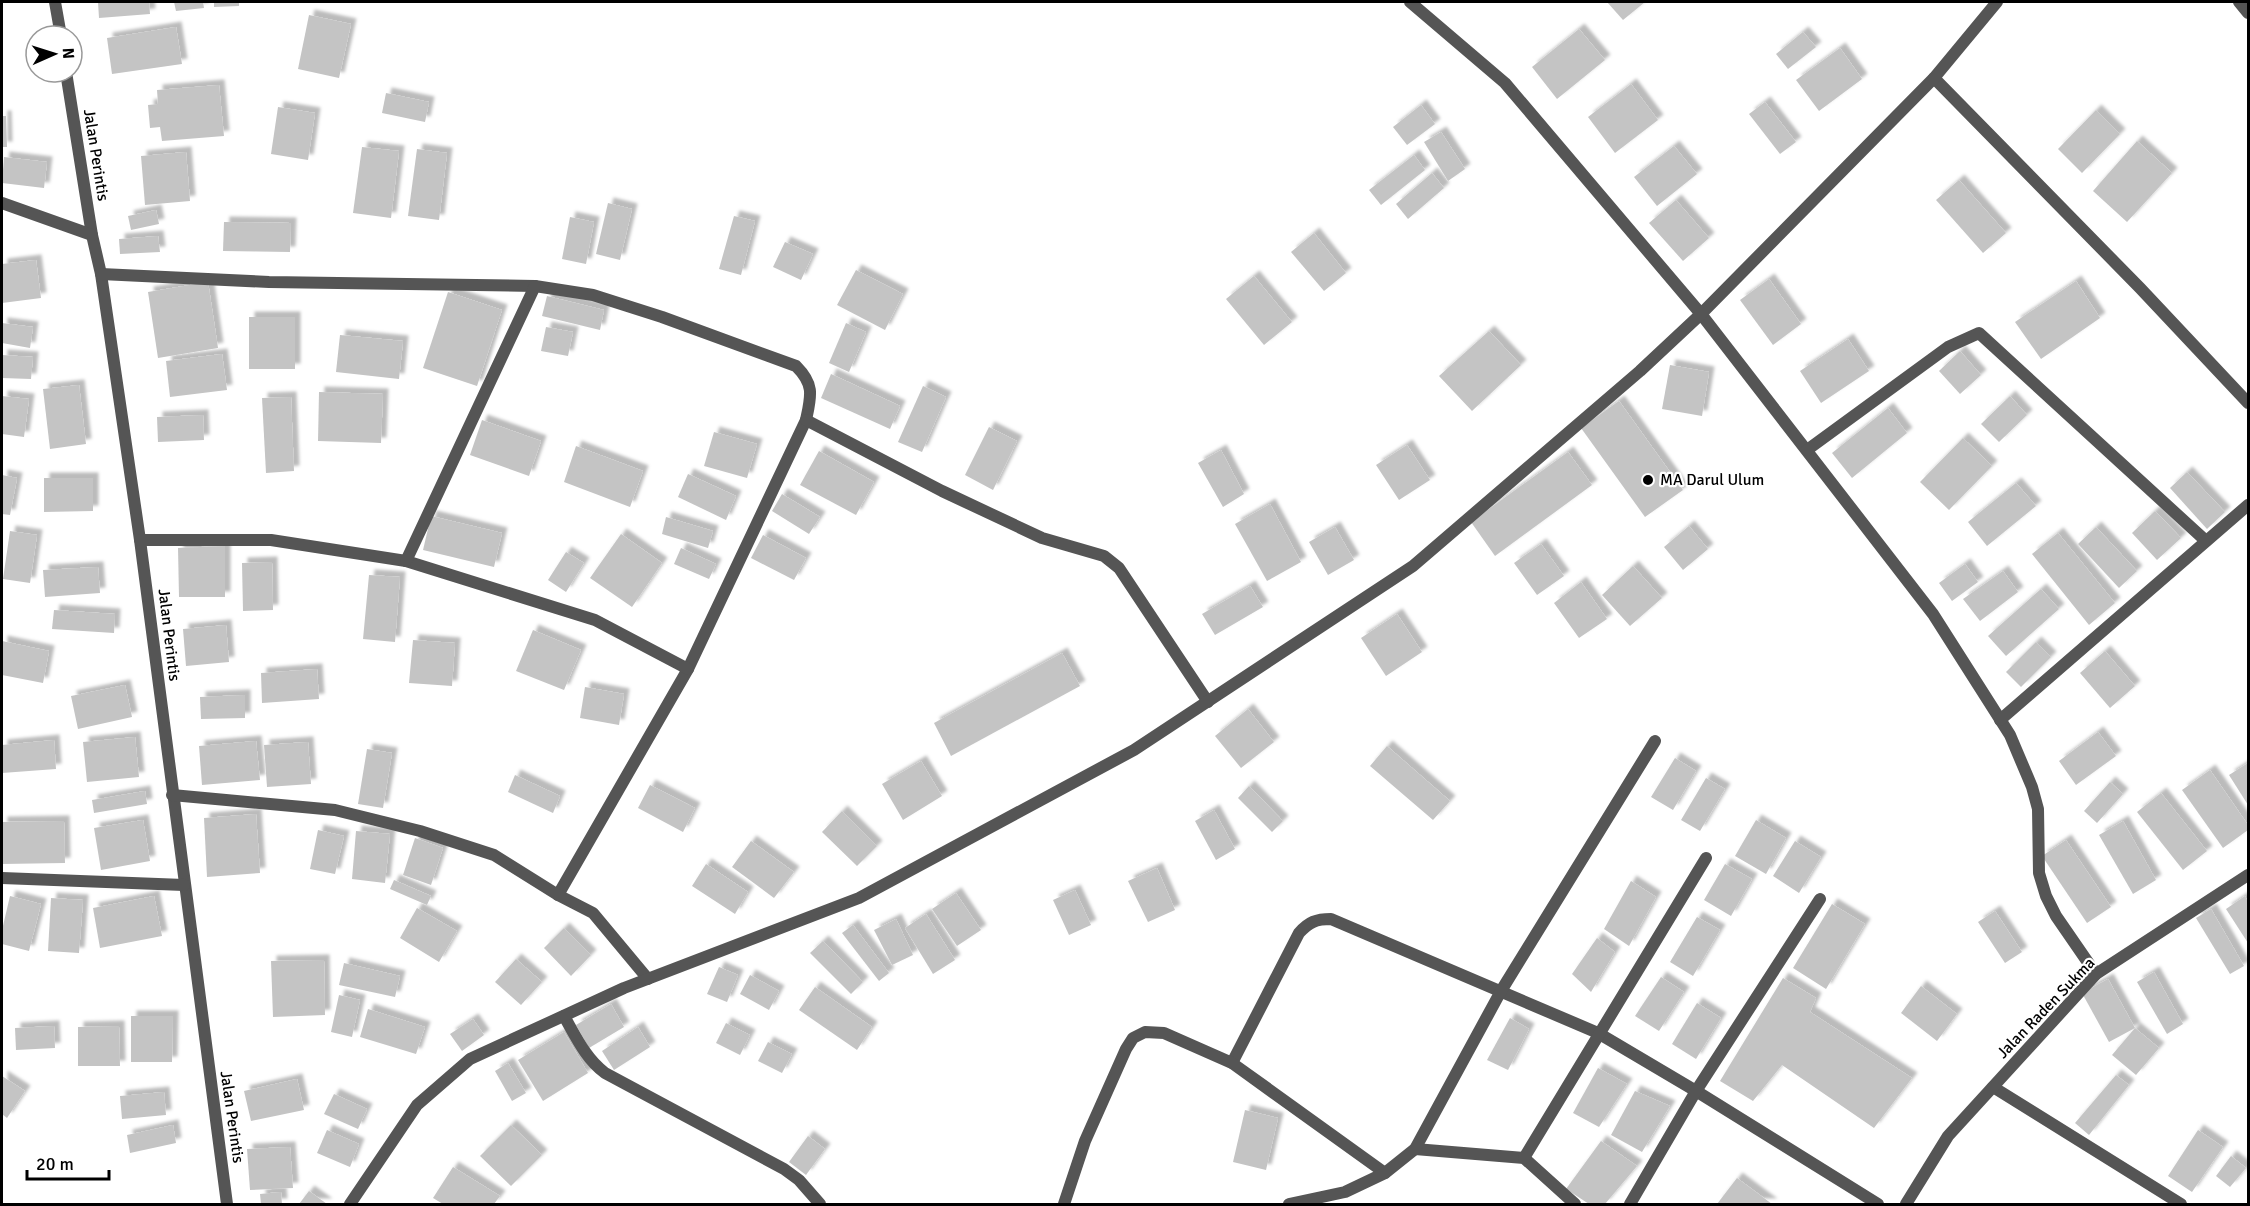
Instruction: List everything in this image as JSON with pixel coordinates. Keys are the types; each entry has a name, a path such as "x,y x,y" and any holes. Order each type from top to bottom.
{"street":[{"path":"55,2 59,24"},
{"path":"1410,2 1505,83 1701,314 1932,614 2010,735 2032,787 2038,809 2039,873 2046,896 2056,916 2096,974"},
{"path":"350,1204 417,1105 470,1059 648,979 859,898 1134,750 1413,566 1640,371 1701,314 1934,78 1997,2"},
{"path":"2239,2 2248,13"},
{"path":"1934,78 2248,402"},
{"name":"Jalan Perintis","path":"68,84 92,235 101,274 140,540 227,1204"},
{"path":"2,202 92,235"},
{"path":"101,274 269,282 535,286 593,296 662,317 796,366 807,377 810,396 806,420 688,669 558,895"},
{"path":"406,561 535,286"},
{"path":"1807,450 1948,347 1979,333 2206,541"},
{"path":"806,420 942,491 1042,538 1104,556 1119,568 1209,702"},
{"path":"2000,720 2248,505"},
{"path":"140,540 271,540 406,561 595,620 688,669"},
{"path":"1289,1204 1345,1192 1385,1173 1415,1149 1501,991 1655,741"},
{"path":"172,795 335,810 420,831 494,855 593,914 648,979"},
{"path":"1524,1158 1706,858"},
{"name":"Jalan Raden Sukma","path":"1906,1204 1948,1136 2096,974 2248,875"},
{"path":"2,878 184,885"},
{"path":"1630,1204 1696,1091 1820,898"},
{"path":"1232,1063 1299,933 1308,924 1318,919 1331,919 1598,1033 1878,1204"},
{"path":"564,1016 595,1066 784,1169 799,1180 820,1204"},
{"path":"1068,1204 1085,1141 1126,1049 1134,1038 1145,1032 1164,1033 1232,1063 1385,1173"},
{"path":"1993,1087 2181,1204"},
{"path":"1415,1149 1524,1158 1575,1204"}],"building":[{"path":"98,2 149,2 150,14 99,18"},
{"path":"174,2 203,2 204,8 176,11"},
{"path":"214,2 239,2 239,6 214,7"},
{"path":"1607,2 1645,2 1623,20"},
{"path":"309,15 351,24 339,78 298,69"},
{"path":"176,27 182,64 112,74 107,38"},
{"path":"1579,29 1605,60 1557,99 1532,67"},
{"path":"1803,32 1816,47 1788,69 1776,54"},
{"path":"1840,48 1862,79 1819,111 1796,80"},
{"path":"1631,84 1658,120 1615,153 1588,117"},
{"path":"219,85 224,136 162,141 160,127 150,128 148,105 158,104 157,90"},
{"path":"386,93 429,102 425,122 382,113"},
{"path":"1765,102 1796,142 1780,154 1749,114"},
{"path":"1421,105 1435,124 1407,145 1393,127"},
{"path":"278,107 315,113 308,160 271,154"},
{"path":"2096,110 2120,134 2082,173 2058,149"},
{"path":"2,116 6,116 7,147 2,147"},
{"path":"1441,132 1465,169 1448,181 1424,142"},
{"path":"2137,141 2172,173 2127,222 2093,191"},
{"path":"1674,146 1697,174 1657,206 1634,177"},
{"path":"362,147 399,151 391,218 353,213"},
{"path":"417,149 447,153 439,220 408,216"},
{"path":"186,152 190,201 145,205 141,156"},
{"path":"1414,155 1425,170 1381,205 1369,190"},
{"path":"4,157 47,162 44,188 2,183"},
{"path":"1432,173 1444,188 1408,219 1396,204"},
{"path":"1959,180 2006,233 1983,253 1936,200"},
{"path":"1676,200 1709,238 1683,261 1649,223"},
{"path":"608,203 632,209 620,260 596,254"},
{"path":"156,210 159,224 131,230 128,216"},
{"path":"734,216 755,221 741,275 719,269"},
{"path":"570,217 594,222 586,264 562,259"},
{"path":"224,222 291,223 290,252 223,251"},
{"path":"1314,233 1346,273 1324,291 1291,252"},
{"path":"158,236 160,252 120,254 119,239"},
{"path":"785,242 813,254 801,280 773,267"},
{"path":"36,260 41,298 2,303 2,264"},
{"path":"856,270 903,294 885,330 837,305"},
{"path":"1254,276 1292,322 1264,345 1226,299"},
{"path":"1769,279 1801,324 1773,345 1740,300"},
{"path":"2076,281 2100,318 2041,359 2015,322"},
{"path":"208,282 218,348 158,358 148,292"},
{"path":"448,292 502,310 477,386 423,368"},
{"path":"547,296 604,310 600,330 542,316"},
{"path":"249,317 295,317 295,369 249,369"},
{"path":"2,323 33,327 30,348 2,343"},
{"path":"846,323 866,332 849,372 829,363"},
{"path":"546,327 573,332 568,356 541,351"},
{"path":"1489,331 1521,365 1472,411 1439,376"},
{"path":"340,335 403,341 399,379 336,372"},
{"path":"1848,339 1869,371 1821,403 1800,371"},
{"path":"1960,351 1981,375 1960,394 1939,371"},
{"path":"222,354 227,390 170,397 166,361"},
{"path":"2,355 33,357 31,379 2,378"},
{"path":"1670,365 1709,372 1702,416 1662,409"},
{"path":"831,374 900,406 890,429 821,398"},
{"path":"79,385 86,444 50,449 43,389"},
{"path":"923,386 946,397 922,452 898,442"},
{"path":"319,392 383,394 381,443 318,441"},
{"path":"2,396 29,399 24,437 2,434"},
{"path":"2010,396 2027,415 1999,442 1981,424"},
{"path":"291,397 294,471 266,473 262,398"},
{"path":"1619,401 1683,490 1645,517 1581,428"},
{"path":"1888,408 1907,433 1852,478 1832,453"},
{"path":"203,415 204,440 158,442 157,417"},
{"path":"482,420 541,441 529,476 470,455"},
{"path":"989,427 1017,441 993,490 965,475"},
{"path":"714,432 757,444 747,478 704,466"},
{"path":"1963,438 1992,466 1949,510 1920,482"},
{"path":"1407,445 1430,480 1399,500 1376,465"},
{"path":"576,446 643,471 630,507 564,482"},
{"path":"1221,450 1244,494 1223,507 1198,463"},
{"path":"819,451 874,482 856,515 800,485"},
{"path":"1568,452 1592,485 1495,556 1471,522"},
{"path":"2187,472 2225,512 2207,529 2170,488"},
{"path":"688,474 736,496 726,520 678,497"},
{"path":"2,475 17,478 10,515 2,514"},
{"path":"44,478 93,478 93,511 44,512"},
{"path":"2016,483 2036,506 1987,546 1968,522"},
{"path":"782,494 820,517 809,534 772,511"},
{"path":"1270,504 1301,562 1267,581 1235,524"},
{"path":"2155,511 2181,538 2157,560 2132,533"},
{"path":"431,516 502,533 494,567 423,550"},
{"path":"666,517 713,531 708,548 662,534"},
{"path":"1689,526 1708,549 1683,570 1664,547"},
{"path":"1335,527 1354,560 1328,575 1309,542"},
{"path":"2096,527 2137,571 2119,588 2078,544"},
{"path":"10,531 37,535 30,583 3,579"},
{"path":"2058,533 2115,603 2089,625 2032,554"},
{"path":"621,534 662,563 632,607 590,578"},
{"path":"763,535 806,558 794,580 751,558"},
{"path":"1541,544 1564,576 1537,595 1514,563"},
{"path":"225,546 225,597 179,597 178,548"},
{"path":"681,548 716,564 709,579 674,564"},
{"path":"566,552 584,563 566,592 548,580"},
{"path":"272,562 273,610 243,611 242,563"},
{"path":"1965,564 1978,582 1952,601 1939,583"},
{"path":"1633,566 1662,598 1630,626 1602,595"},
{"path":"98,567 100,593 45,597 43,570"},
{"path":"2003,571 2018,592 1980,621 1963,599"},
{"path":"369,575 400,577 395,642 363,639"},
{"path":"1581,582 1607,619 1579,638 1554,603"},
{"path":"1250,586 1263,607 1215,635 1202,614"},
{"path":"2041,589 2059,609 2006,656 1988,636"},
{"path":"54,610 115,614 114,633 52,629"},
{"path":"1397,614 1422,652 1386,676 1361,638"},
{"path":"226,625 229,662 186,666 183,629"},
{"path":"533,630 581,650 564,690 516,671"},
{"path":"413,640 455,643 452,686 409,683"},
{"path":"2,641 49,651 43,683 2,675"},
{"path":"2036,642 2051,657 2021,687 2006,672"},
{"path":"2105,651 2135,686 2110,708 2080,673"},
{"path":"1062,653 1080,686 951,756 934,723"},
{"path":"317,669 319,699 262,703 261,673"},
{"path":"125,685 132,717 78,729 71,696"},
{"path":"585,687 624,694 619,725 580,718"},
{"path":"245,695 245,718 201,719 200,697"},
{"path":"1248,709 1274,742 1241,768 1215,736"},
{"path":"2098,732 2116,756 2076,785 2059,761"},
{"path":"135,737 139,777 87,782 83,742"},
{"path":"54,740 56,769 2,773 2,745"},
{"path":"256,741 260,780 202,785 199,746"},
{"path":"308,742 311,784 267,787 264,745"},
{"path":"1387,746 1450,801 1433,820 1370,766"},
{"path":"367,749 392,753 383,808 358,804"},
{"path":"1675,758 1696,771 1673,810 1651,797"},
{"path":"921,761 942,796 903,820 882,784"},
{"path":"2248,763 2248,805 2229,775"},
{"path":"2210,770 2248,825 2248,830 2223,848 2182,790"},
{"path":"515,775 560,796 553,813 508,792"},
{"path":"1706,778 1725,789 1700,831 1681,820"},
{"path":"2110,782 2123,794 2097,823 2084,811"},
{"path":"650,785 695,808 683,832 638,808"},
{"path":"1249,786 1283,821 1272,832 1238,798"},
{"path":"145,791 147,804 94,813 92,800"},
{"path":"2161,793 2207,851 2183,870 2137,812"},
{"path":"1214,810 1235,849 1216,860 1195,821"},
{"path":"842,811 877,846 857,866 822,832"},
{"path":"256,814 260,873 207,877 204,818"},
{"path":"143,820 150,861 101,870 94,828"},
{"path":"1756,820 1786,838 1766,874 1735,856"},
{"path":"64,821 65,863 2,864 2,822"},
{"path":"2123,821 2156,880 2133,894 2099,835"},
{"path":"318,830 344,836 335,874 310,869"},
{"path":"356,831 390,834 385,883 352,879"},
{"path":"415,838 443,848 431,885 403,875"},
{"path":"2066,840 2111,907 2087,923 2042,856"},
{"path":"751,841 794,872 774,898 732,867"},
{"path":"1795,841 1821,857 1799,893 1773,876"},
{"path":"706,864 748,892 735,914 692,886"},
{"path":"1725,864 1752,879 1731,916 1704,900"},
{"path":"1157,868 1175,910 1148,922 1128,881"},
{"path":"394,880 431,896 427,905 390,889"},
{"path":"1631,881 1656,897 1629,946 1604,929"},
{"path":"1075,890 1091,925 1069,935 1053,900"},
{"path":"956,893 981,930 957,946 932,909"},
{"path":"10,896 41,904 29,951 2,944 2,930"},
{"path":"154,896 162,936 100,948 93,908"},
{"path":"2245,896 2248,902 2248,943 2226,909"},
{"path":"51,898 83,900 79,953 48,951"},
{"path":"1832,904 1865,924 1826,989 1793,968"},
{"path":"417,908 457,931 439,962 400,938"},
{"path":"2211,909 2244,966 2230,974 2196,918"},
{"path":"1995,911 2022,952 2005,963 1978,922"},
{"path":"926,914 955,960 933,974 905,928"},
{"path":"1697,917 1720,930 1693,976 1670,962"},
{"path":"896,919 913,955 892,965 874,930"},
{"path":"853,925 889,973 879,981 842,933"},
{"path":"564,928 591,955 571,976 544,948"},
{"path":"1597,938 1615,952 1591,992 1572,974"},
{"path":"823,941 863,982 851,994 810,953"},
{"path":"516,959 542,982 521,1005 495,982"},
{"path":"324,960 325,1015 273,1017 271,961"},
{"path":"344,963 400,976 395,997 339,985"},
{"path":"719,967 738,975 727,1002 707,994"},
{"path":"2154,972 2183,1024 2167,1034 2137,982"},
{"path":"750,975 779,991 769,1010 740,994"},
{"path":"1661,977 1684,992 1659,1031 1635,1016"},
{"path":"1783,978 1816,998 1810,1012 1912,1078 1874,1128 1782,1065 1753,1101 1720,1081"},
{"path":"2108,979 2135,1028 2109,1042 2082,993"},
{"path":"1921,986 1957,1014 1937,1041 1901,1013"},
{"path":"815,987 872,1027 857,1050 799,1010"},
{"path":"339,995 360,1000 352,1037 331,1032"},
{"path":"1697,1003 1721,1018 1696,1059 1672,1044"},
{"path":"611,1004 624,1027 589,1048 576,1025"},
{"path":"368,1009 425,1027 416,1054 360,1037"},
{"path":"131,1016 173,1016 172,1062 131,1062"},
{"path":"1510,1018 1529,1029 1508,1070 1487,1060"},
{"path":"473,1019 484,1035 462,1051 450,1034"},
{"path":"726,1023 750,1035 740,1055 716,1043"},
{"path":"54,1026 55,1048 16,1050 15,1028"},
{"path":"119,1026 120,1066 78,1066 78,1027"},
{"path":"638,1027 650,1047 614,1070 602,1051"},
{"path":"2135,1028 2159,1048 2136,1075 2112,1055"},
{"path":"564,1032 588,1073 543,1101 518,1060"},
{"path":"768,1042 792,1054 782,1073 758,1061"},
{"path":"508,1063 526,1093 512,1101 495,1071"},
{"path":"1598,1068 1627,1084 1599,1127 1573,1113"},
{"path":"2116,1075 2129,1085 2089,1135 2075,1123"},
{"path":"2,1076 25,1091 7,1118 2,1114"},
{"path":"297,1079 304,1110 251,1121 244,1091"},
{"path":"1635,1091 1670,1106 1642,1152 1611,1135"},
{"path":"164,1092 166,1115 122,1119 120,1096"},
{"path":"334,1094 367,1109 358,1129 324,1114"},
{"path":"1245,1110 1278,1118 1266,1170 1233,1162"},
{"path":"173,1125 176,1143 130,1153 127,1135"},
{"path":"511,1125 542,1155 511,1186 480,1156"},
{"path":"327,1130 359,1144 350,1167 317,1153"},
{"path":"2198,1130 2223,1147 2192,1192 2168,1176"},
{"path":"808,1136 825,1149 806,1175 789,1162"},
{"path":"1601,1141 1637,1166 1605,1204 1589,1204 1566,1189"},
{"path":"290,1147 293,1188 250,1190 247,1149"},
{"path":"2231,1156 2246,1168 2230,1187 2216,1176"},
{"path":"453,1167 500,1196 494,1204 443,1204 433,1198"},
{"path":"1737,1178 1772,1204 1717,1204"},
{"path":"309,1191 327,1204 299,1204"},
{"path":"281,1192 282,1204 261,1204 260,1194"}],"place":[{"name":"MA Darul Ulum","path":"1648,480"}]}
